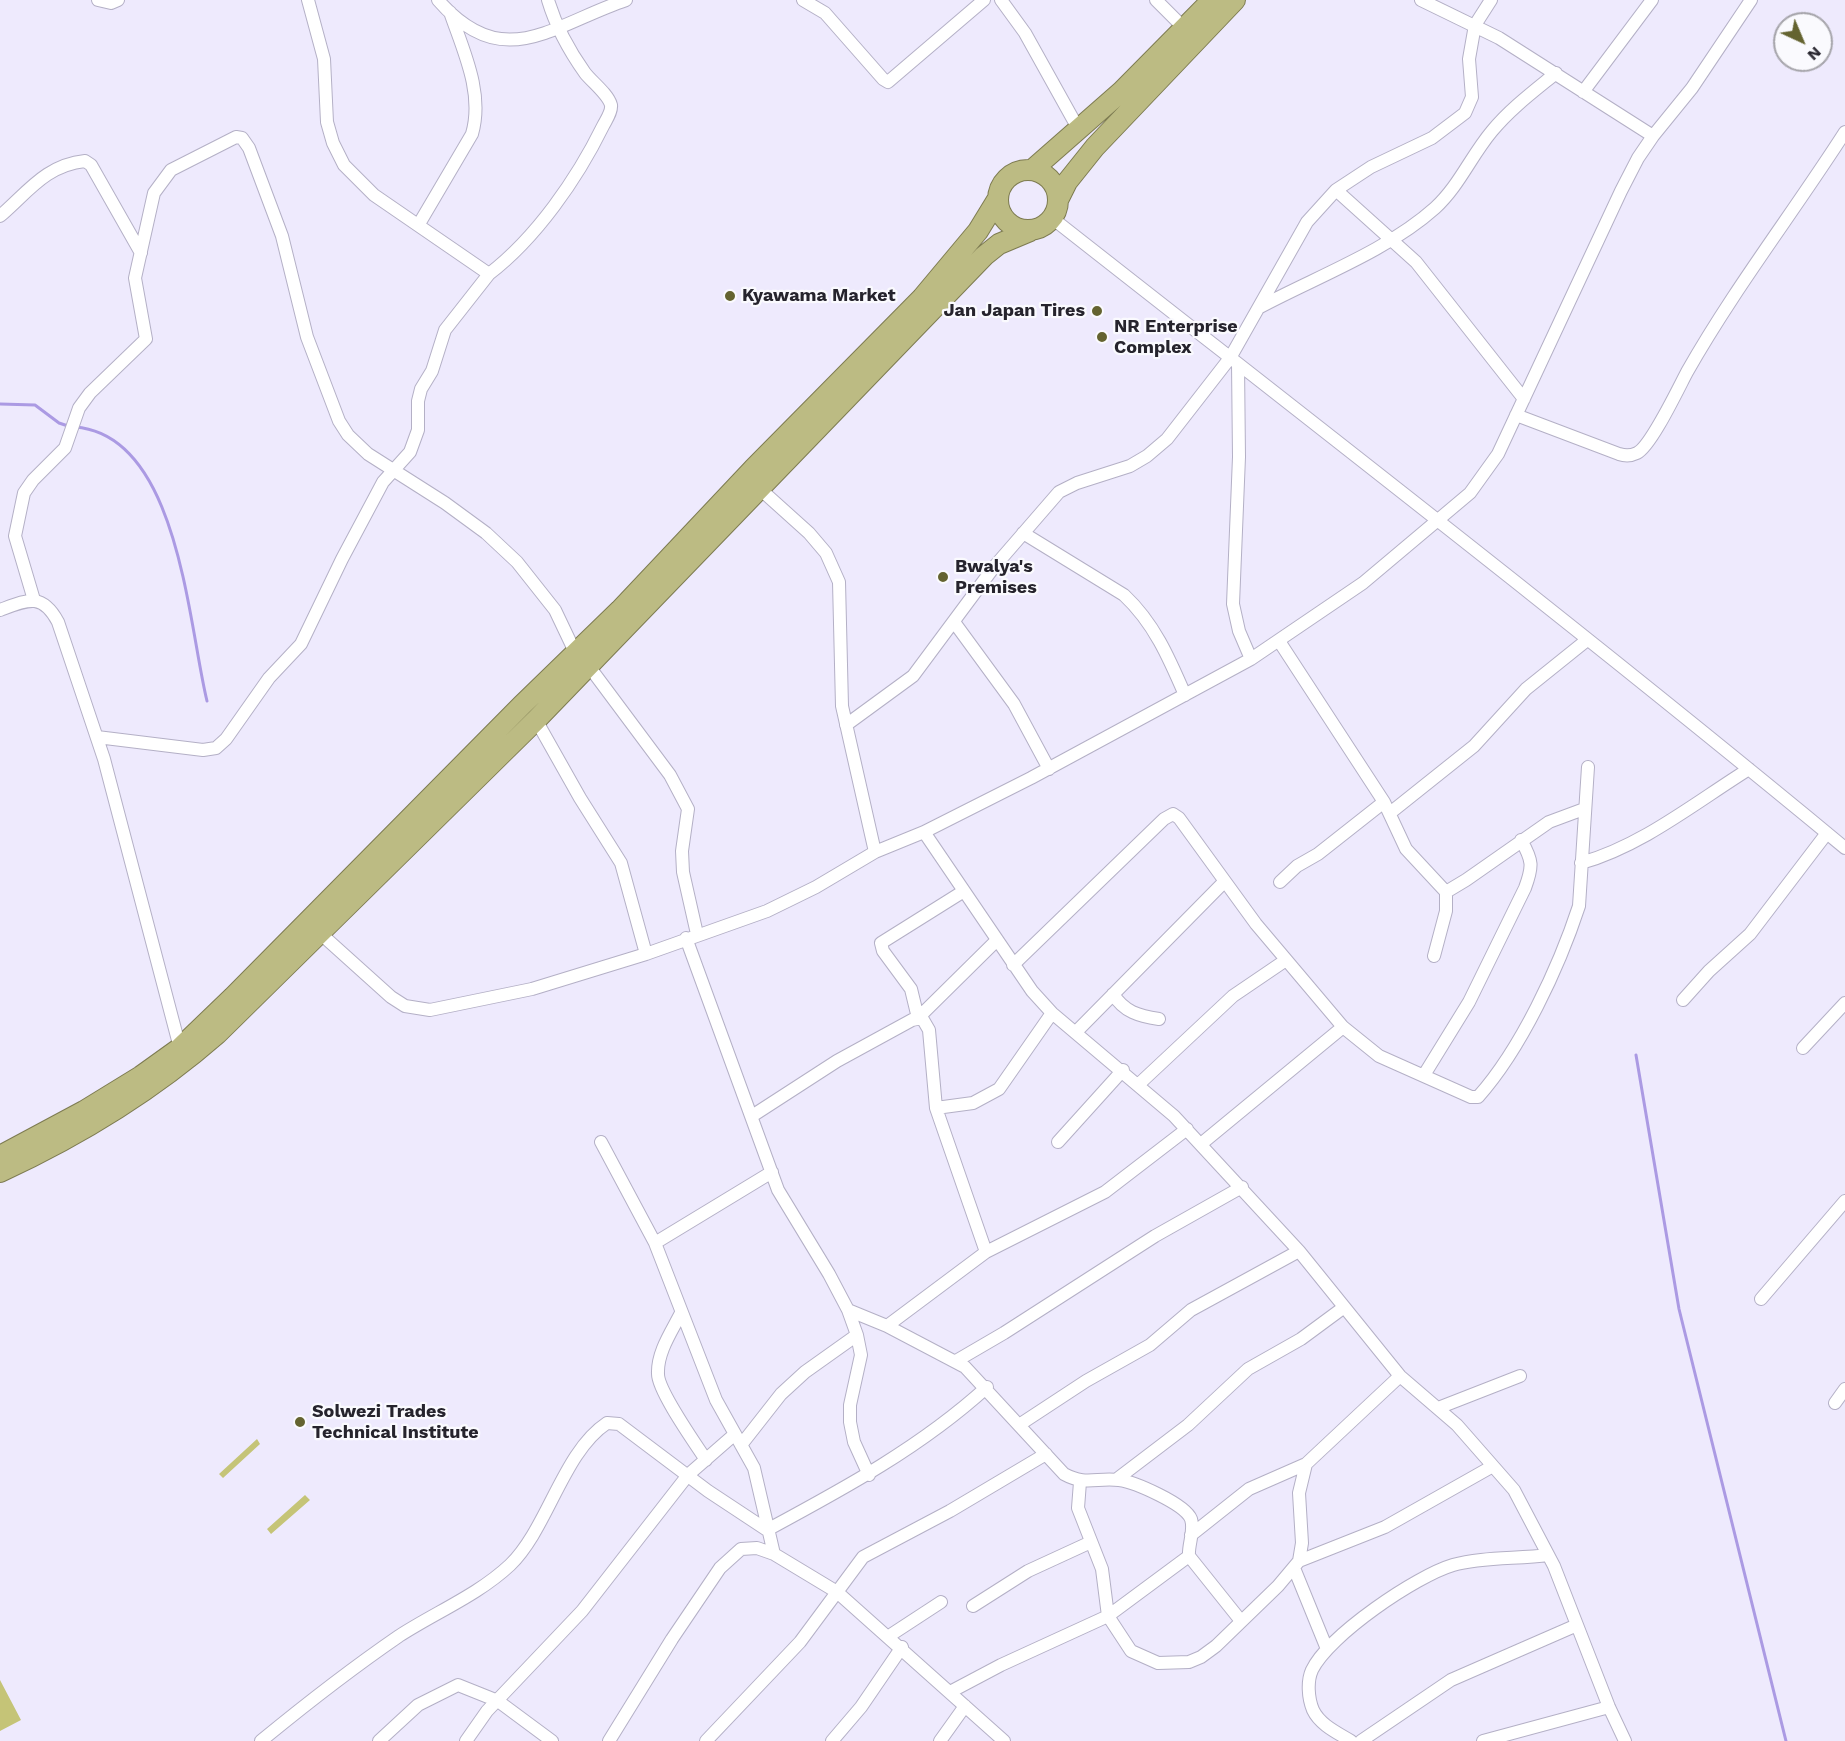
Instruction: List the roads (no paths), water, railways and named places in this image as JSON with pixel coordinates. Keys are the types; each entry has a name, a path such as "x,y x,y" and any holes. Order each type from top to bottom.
{"highway":[{"path":"1032,170 1079,130 1185,29 1212,0"},
{"path":"0,1156 93,1106 180,1048 759,488 984,256 999,244 1045,225 1067,182 1095,147 1235,0"},
{"path":"0,1172 45,1150 118,1107 190,1057 321,934 536,720 581,658 620,610 753,469 922,298 978,231 997,200 1000,187 1008,177 1019,171 1032,170 1049,178 1056,188 1055,209"},
{"path":"997,200 999,212 1006,222 1017,229 1030,231"}],"street":[{"path":"98,0 111,3 118,0"},
{"path":"308,0 324,59 327,122 333,143 344,165 356,180 374,195 489,274"},
{"path":"438,0 450,12 487,39 507,41 531,38 626,0"},
{"path":"97,737 203,750 221,745 269,678 302,644 342,559 392,471 411,452 415,442 421,390 432,371 445,330 489,274 516,251 570,183 590,152 610,111 608,100 586,74 556,28 548,0"},
{"path":"803,0 824,6 882,79 888,82 984,0"},
{"path":"1001,0 1025,33 1079,130"},
{"path":"1156,0 1185,29"},
{"path":"1421,0 1475,25 1556,73 1653,136"},
{"path":"846,725 913,676 994,567 1046,505 1067,487 1130,466 1158,448 1234,361 1260,307 1307,222 1336,190 1371,167 1432,138 1466,113 1472,96 1469,59 1475,25 1491,0"},
{"path":"1583,92 1652,0"},
{"path":"321,934 391,997 405,1006 430,1010 532,989 646,954 777,906 816,887 875,852 924,832 1049,769 1251,659 1279,641 1363,583 1470,494 1486,473 1524,399 1625,183 1653,136 1696,82 1751,0"},
{"path":"419,225 472,134 476,121 475,88 450,12"},
{"path":"1260,307 1391,240 1425,217 1447,197 1504,116 1556,73"},
{"path":"1516,415 1619,454 1630,456 1639,452 1649,440 1691,365 1738,290 1845,132"},
{"path":"34,600 15,536 22,498 33,480 65,448 79,408 90,393 144,342 147,334 134,287 154,193 171,170 228,139 242,138 249,148 282,236 308,337 339,421 356,445 392,471 453,509 517,562 555,610 581,658 670,776 688,809 682,851 691,936 778,1190 848,1310 857,1335 861,1355 849,1405 850,1422 854,1442 869,1475"},
{"path":"0,216 39,178 57,168 85,162 91,165 141,253"},
{"path":"1336,190 1430,279 1524,399"},
{"path":"1055,209 1234,361 1749,769 1845,848"},
{"path":"1234,361 1239,457 1233,603 1239,631 1251,659"},
{"path":"759,488 809,533 826,553 839,582 840,685 846,725 875,852"},
{"path":"1023,533 1109,585 1136,606 1156,633 1185,695"},
{"path":"0,610 24,601 34,600 45,604 58,622 97,737 123,826 180,1048"},
{"path":"954,622 1014,704 1049,769"},
{"path":"1280,882 1297,866 1318,854 1474,746 1526,689 1587,640"},
{"path":"1279,641 1387,807 1406,849 1446,892 1446,911 1434,956"},
{"path":"536,720 580,798 621,862 646,954"},
{"path":"1013,965 1170,814 1179,818 1224,882 1343,1027 1379,1056 1471,1097 1478,1097 1522,1032 1561,958 1579,906 1588,767"},
{"path":"1581,863 1605,856 1631,843 1749,769"},
{"path":"1446,892 1549,822 1584,809"},
{"path":"924,832 1013,965 1052,1013 1123,1070 1187,1129 1299,1251 1400,1376 1438,1408 1514,1490 1548,1555 1625,1741"},
{"path":"1683,1000 1709,971 1750,934 1827,833"},
{"path":"1424,1076 1469,1002 1525,888 1532,869 1529,854 1521,840"},
{"path":"1076,1032 1224,882"},
{"path":"918,1018 911,989 883,951 881,943 964,891"},
{"path":"752,1116 837,1061 918,1018 997,940"},
{"path":"1139,1084 1233,996 1286,960"},
{"path":"1113,994 1120,1006 1143,1017 1159,1018"},
{"path":"1803,1048 1845,1003"},
{"path":"936,1108 974,1103 999,1089 1052,1013"},
{"path":"918,1018 925,1021 929,1030 936,1108 986,1252"},
{"path":"1201,1144 1343,1027"},
{"path":"1058,1142 1123,1070"},
{"path":"886,1326 986,1252 1105,1192 1187,1129"},
{"path":"601,1142 655,1243 716,1400 754,1468 774,1554"},
{"path":"655,1243 772,1172"},
{"path":"956,1361 1004,1333 1155,1236 1242,1187"},
{"path":"1761,1299 1845,1201"},
{"path":"1019,1425 1086,1381 1150,1345 1191,1310 1299,1251"},
{"path":"1117,1479 1188,1425 1248,1369 1301,1339 1343,1308"},
{"path":"848,1310 886,1326 930,1351 956,1361 987,1388 1065,1474 1080,1482 1117,1479 1137,1484 1185,1511 1192,1524 1189,1556 1241,1621"},
{"path":"681,1313 663,1347 657,1375 667,1397 706,1460"},
{"path":"466,1741 498,1701 576,1618 688,1475 738,1439 805,1372 857,1335"},
{"path":"1191,1535 1249,1489 1306,1464 1400,1376"},
{"path":"1438,1408 1520,1376"},
{"path":"767,1530 869,1475 935,1431 987,1388"},
{"path":"1835,1403 1845,1389"},
{"path":"261,1741 332,1683 401,1635 473,1593 506,1568 535,1530 588,1441 607,1423 619,1424 767,1530"},
{"path":"706,1741 800,1642 863,1557 950,1511 1046,1454"},
{"path":"1306,1464 1302,1475 1299,1502 1302,1543 1297,1564 1327,1649"},
{"path":"1080,1482 1078,1508 1102,1569 1108,1616 1131,1651 1158,1663 1174,1664 1201,1658 1297,1564 1385,1527 1493,1466"},
{"path":"973,1606 1028,1571 1091,1542"},
{"path":"609,1741 672,1639 720,1568 741,1549 758,1548 774,1554 837,1592 902,1647 1004,1741"},
{"path":"1351,1741 1325,1725 1312,1708 1309,1682 1312,1670 1327,1649 1404,1589 1439,1570 1470,1561 1513,1560 1548,1555"},
{"path":"950,1692 1001,1665 1108,1616 1189,1556"},
{"path":"889,1636 941,1602"},
{"path":"1361,1741 1451,1680 1576,1625"},
{"path":"832,1741 861,1707 902,1647"},
{"path":"379,1741 418,1705 458,1685 498,1701 552,1741"},
{"path":"940,1741 965,1706"},
{"path":"1482,1741 1609,1707"}],"waterway":[{"path":"0,404 35,405 59,423 68,426"},
{"path":"75,427 110,438 137,462 157,497 173,538 207,701"},
{"path":"1636,1055 1679,1309 1786,1741"}],"place":[{"name":"Kyawama Market","path":"730,296"},
{"name":"Jan Japan Tires","path":"1097,311"},
{"name":"NR Enterprise Complex","path":"1102,337"},
{"name":"Bwalya's Premises","path":"943,577"},
{"name":"Solwezi Trades Technical Institute","path":"300,1422"}]}
